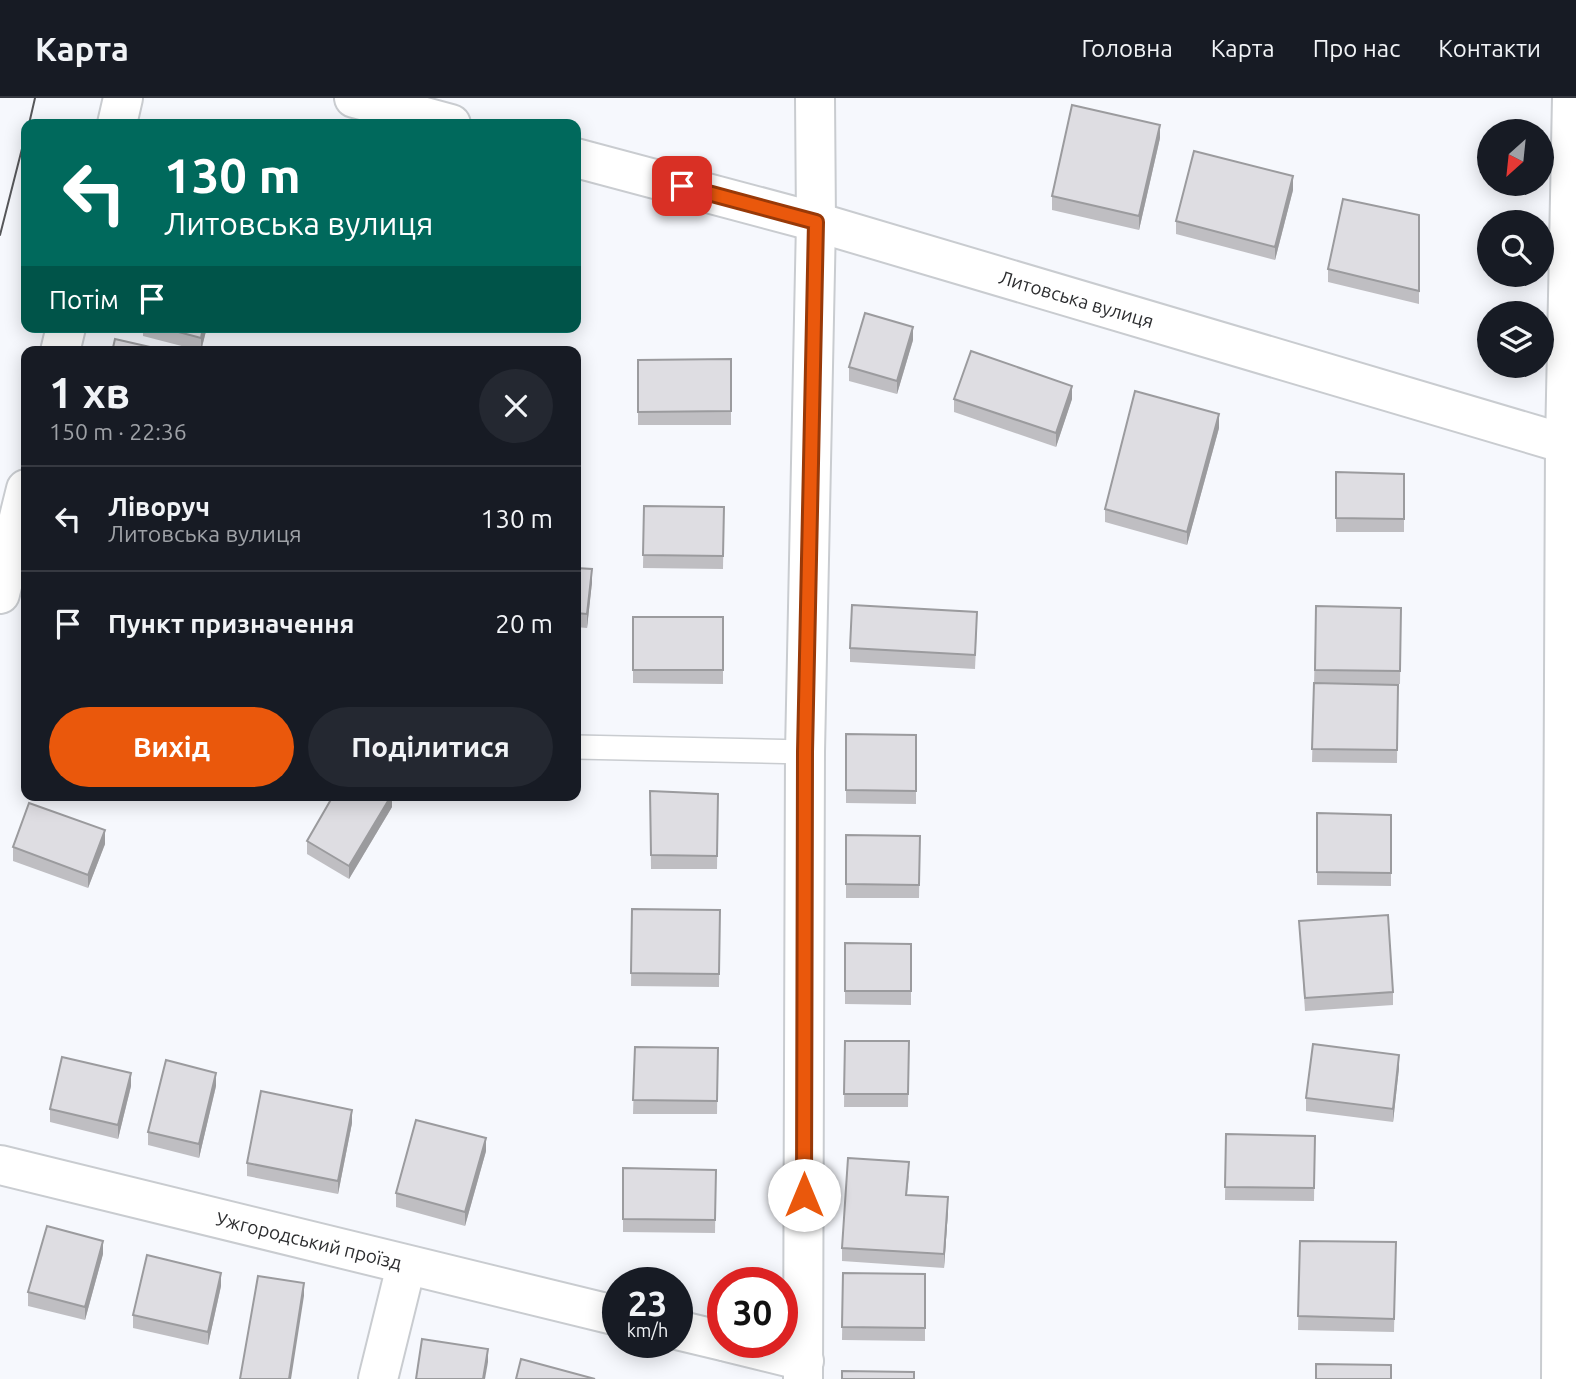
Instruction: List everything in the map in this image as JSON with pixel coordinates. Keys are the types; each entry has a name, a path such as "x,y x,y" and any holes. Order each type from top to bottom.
{"street":[{"path":"118,119 123,98"},
{"path":"354,98 433,119"},
{"path":"770,1358 803,1370 805,752 816,222 815,98"},
{"path":"1561,1379 1572,98"},
{"name":"Литовська вулиця","path":"581,159 816,222 1571,446"},
{"path":"0,594 21,509"},
{"name":"Ужгородський проїзд","path":"0,1165 602,1312"},
{"path":"378,1379 406,1266"}],"lane":[{"path":"581,747 805,752"}],"building":[{"path":"1072,105 1160,125 1139,216 1052,196"},
{"path":"1194,151 1293,176 1275,247 1176,221"},
{"path":"1343,199 1419,215 1419,291 1328,269"},
{"path":"865,313 913,327 897,381 849,367"},
{"path":"182,333 202,333 201,338"},
{"path":"115,339 146,346 113,346"},
{"path":"971,351 1072,386 1056,433 954,399"},
{"path":"731,359 731,411 638,412 638,360"},
{"path":"1135,391 1219,414 1187,532 1105,509"},
{"path":"1336,472 1404,474 1404,519 1336,518"},
{"path":"644,506 724,507 723,556 643,555"},
{"path":"581,568 592,569 587,614 581,613"},
{"path":"852,605 977,612 975,655 850,648"},
{"path":"1316,606 1401,608 1400,671 1315,670"},
{"path":"633,617 723,617 723,670 633,670"},
{"path":"1314,683 1398,685 1397,750 1312,749"},
{"path":"846,734 916,735 916,791 846,790"},
{"path":"650,791 718,794 717,856 651,855"},
{"path":"330,801 388,801 349,866 307,841"},
{"path":"29,803 105,830 88,875 13,847"},
{"path":"1317,813 1391,815 1391,873 1317,872"},
{"path":"846,835 920,836 919,885 846,884"},
{"path":"632,909 720,910 719,974 631,973"},
{"path":"1388,915 1393,992 1305,998 1299,921"},
{"path":"845,943 911,944 911,991 845,991"},
{"path":"845,1041 909,1041 908,1094 844,1094"},
{"path":"1313,1044 1399,1055 1393,1109 1306,1098"},
{"path":"635,1047 718,1048 717,1101 633,1100"},
{"path":"62,1057 131,1073 118,1125 50,1109"},
{"path":"166,1060 216,1073 199,1144 148,1132"},
{"path":"261,1091 352,1110 338,1181 247,1163"},
{"path":"416,1120 486,1138 465,1212 396,1193"},
{"path":"1226,1134 1315,1136 1314,1188 1225,1187"},
{"path":"848,1158 909,1162 906,1195 948,1197 944,1254 842,1248"},
{"path":"623,1168 716,1170 715,1220 623,1219"},
{"path":"47,1226 103,1241 85,1307 28,1292"},
{"path":"1300,1241 1396,1242 1394,1319 1298,1316"},
{"path":"147,1255 221,1273 208,1332 133,1315"},
{"path":"843,1273 925,1274 925,1328 842,1327"},
{"path":"258,1276 304,1283 289,1379 240,1379"},
{"path":"422,1339 488,1349 483,1379 416,1379"},
{"path":"521,1359 595,1379 516,1379"},
{"path":"1316,1364 1391,1365 1391,1379 1316,1379"},
{"path":"842,1371 914,1372 914,1379 842,1379"}],"tram line":[{"path":"30,119 35,98"},
{"path":"0,235 21,153"}],"route":[{"path":"682,186 816,222 805,752 804,1195"}]}
